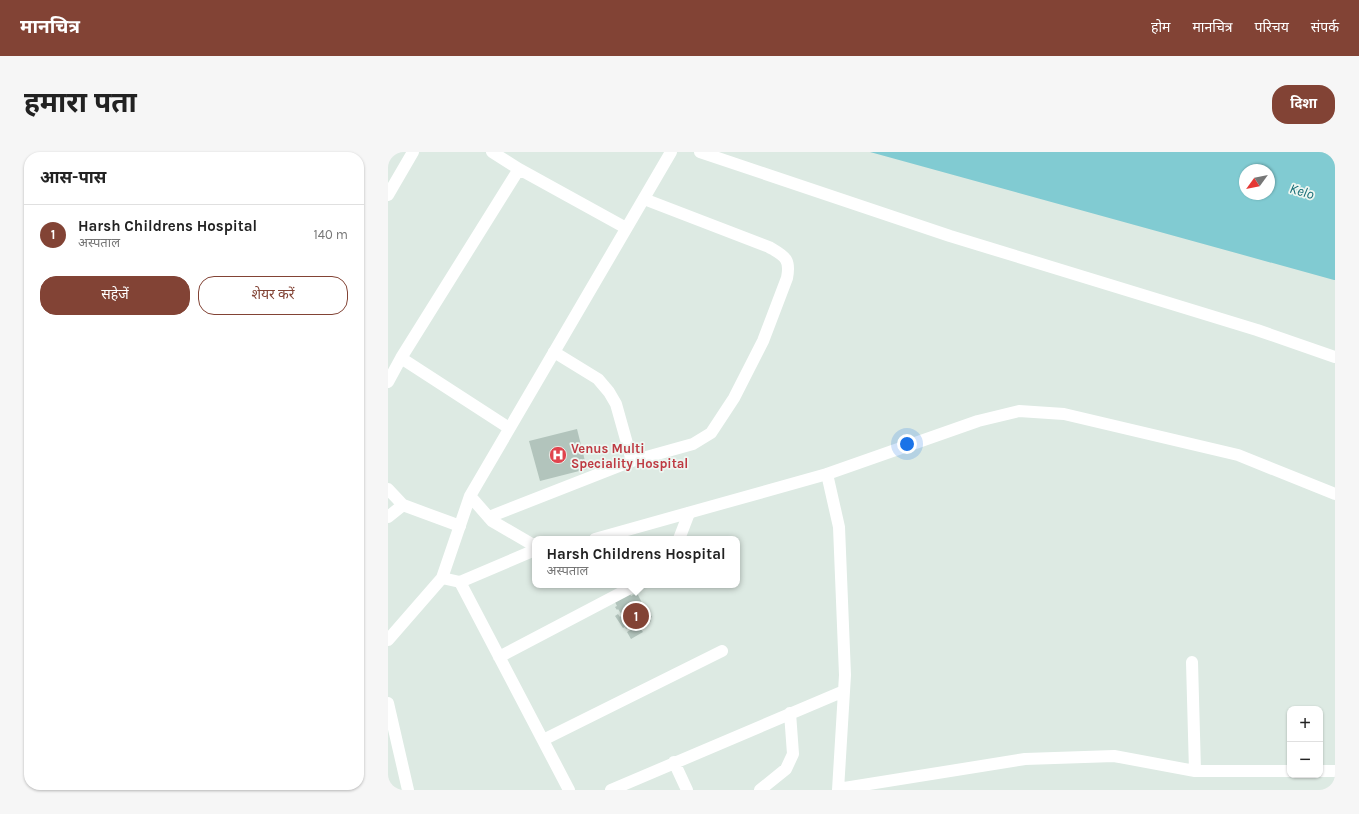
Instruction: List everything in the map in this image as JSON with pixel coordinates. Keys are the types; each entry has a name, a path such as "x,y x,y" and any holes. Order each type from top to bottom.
{"street":[{"path":"388,195 413,152"},
{"path":"492,152 519,169 626,228"},
{"path":"388,640 442,578 470,496 671,152"},
{"path":"700,152 950,236 1257,330 1335,357"},
{"path":"388,382 401,358 519,169"},
{"path":"488,517 632,461 693,444 711,433 734,398 763,341 787,278 789,267 784,256 769,247 644,199"},
{"path":"554,352 598,379 609,392 616,404 632,461"},
{"path":"401,358 509,428"},
{"path":"606,536 827,474 978,421 1019,411 1064,414 1238,455 1335,494"},
{"path":"827,474 839,527 844,691 838,789 1025,759 1114,756 1195,771 1287,771"},
{"path":"388,489 403,505 460,526"},
{"path":"470,496 492,521 532,544"},
{"path":"388,517 403,505"},
{"path":"680,536 689,513"},
{"path":"442,578 460,582 532,551"},
{"path":"460,582 569,790"},
{"path":"499,658 630,588"},
{"path":"543,740 722,650"},
{"path":"1192,662 1195,771"},
{"path":"611,790 844,691"},
{"path":"388,703 408,790"},
{"path":"760,790 786,769 793,754 790,713"},
{"path":"674,762 687,790"},
{"path":"1323,771 1335,771"}],"water":[{"name":"Kelo","path":"870,152 1335,152 1335,280"}],"building":[{"name":"Venus Multi Speciality Hospital","path":"577,429 587,469 540,481 529,441"},
{"path":"630,593 631,596 637,593 648,615 650,614 652,617 650,618 651,621 640,628 643,632 631,639 627,632 632,629 630,627 626,629 625,627 623,628 615,616 618,614 620,617 622,615 615,607 617,606 615,602"}],"place":[{"name":"Venus Multi Speciality Hospital","path":"558,455"},
{"name":"Harsh Childrens Hospital","path":"636,616"}]}
